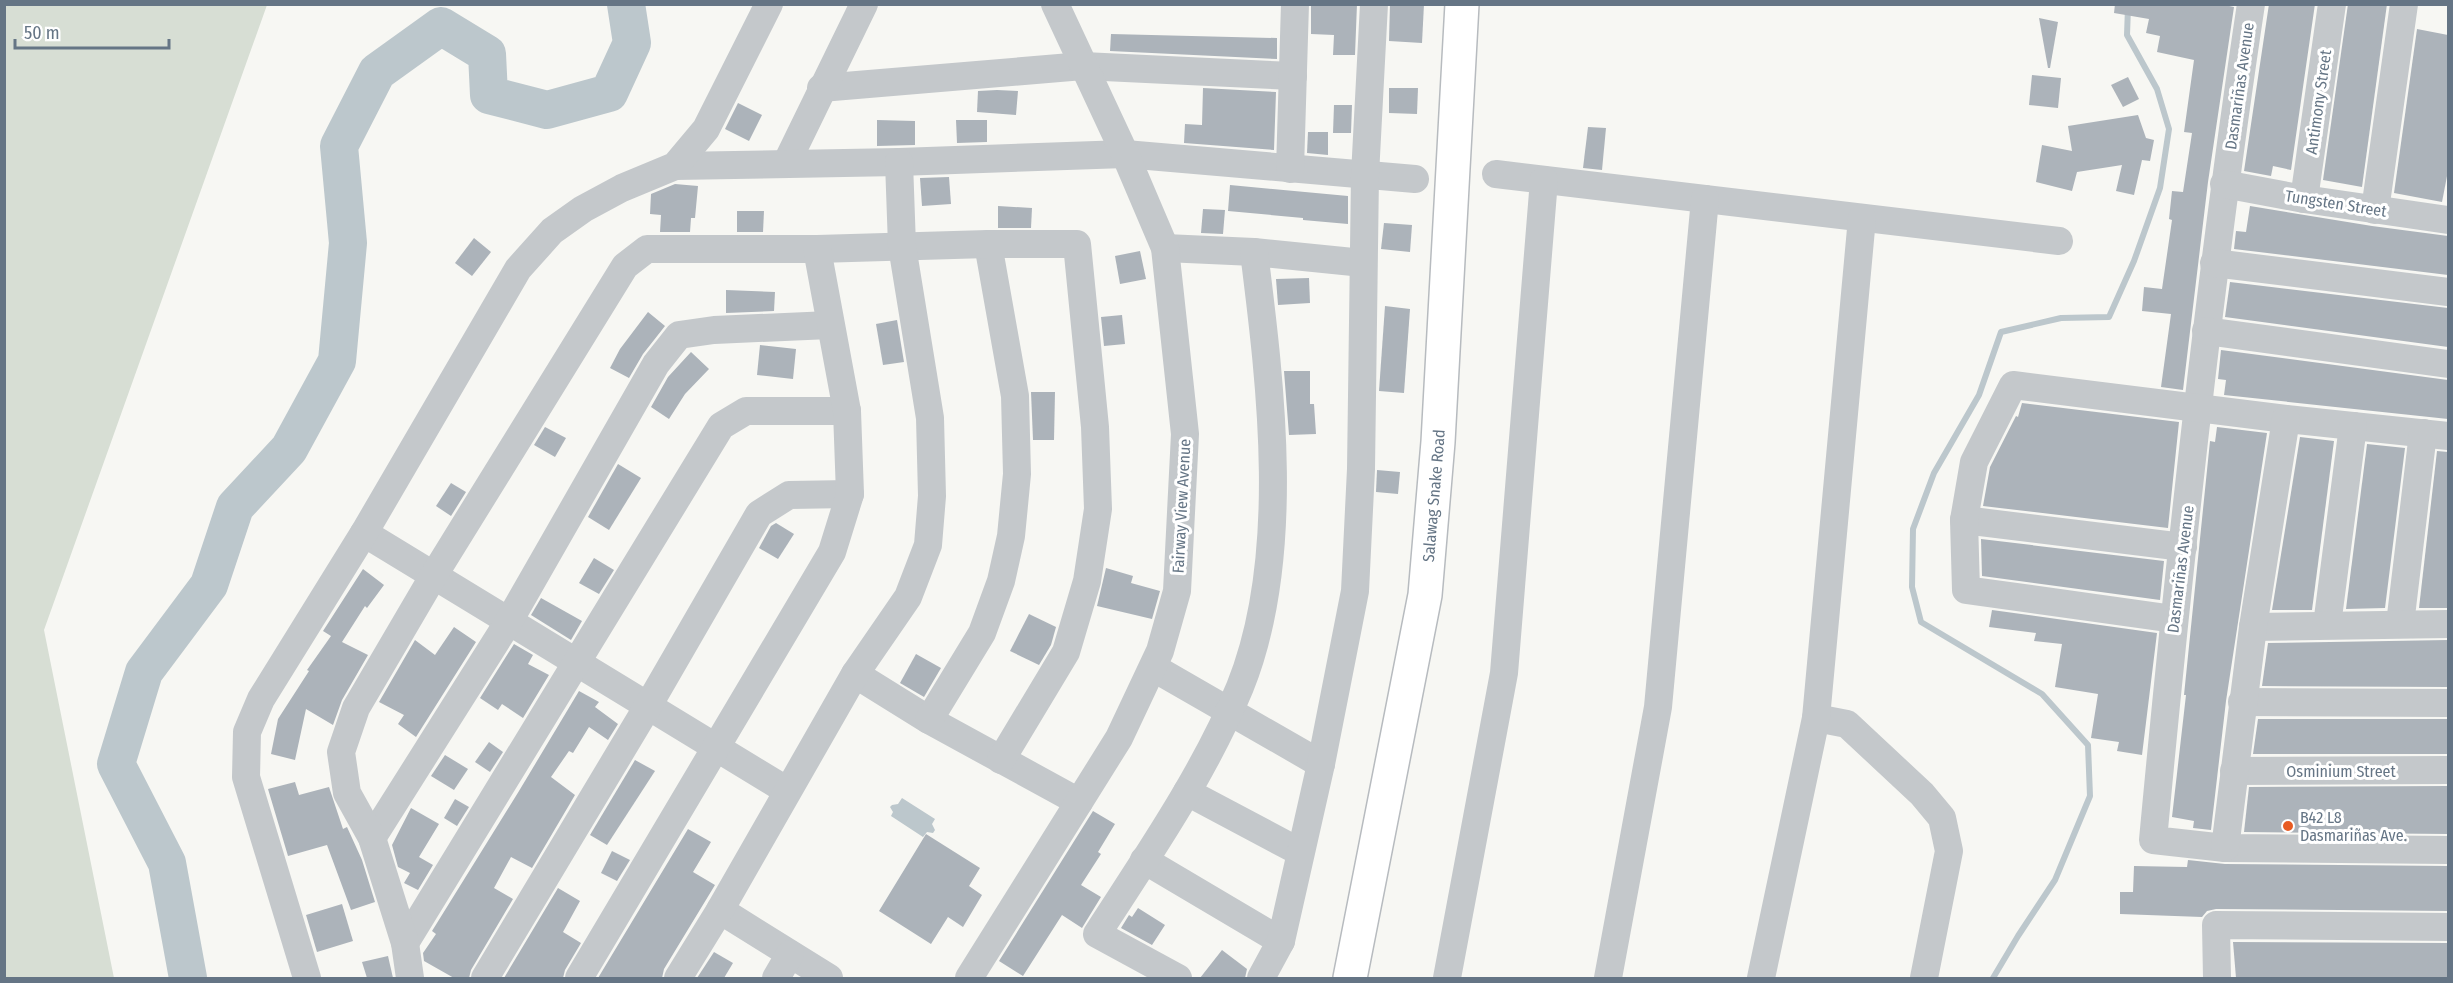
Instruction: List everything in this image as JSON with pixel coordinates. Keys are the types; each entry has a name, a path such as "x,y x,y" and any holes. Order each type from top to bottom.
{"main road":[{"name":"Salawag Snake Road","path":"1350,978 1410,532 1442,4"},
{"name":"Salawag Snake Road","path":"1330,978 1425,595 1439,430 1462,4"}],"street":[{"path":"675,166 706,129 769,4"},
{"path":"786,164 821,88 864,4"},
{"name":"Fairway View Avenue","path":"969,978 1119,738 1154,668 1177,591 1185,434 1166,248 1055,4"},
{"path":"1290,169 1295,4"},
{"path":"1261,978 1281,940 1299,852 1321,764 1355,591 1361,468 1365,175 1374,4"},
{"name":"Dasmariñas Avenue","path":"2251,4 2214,262 2174,620 2153,840 2225,848 2448,849"},
{"name":"Antimony Street","path":"2304,199 2332,4"},
{"path":"2375,210 2404,4"},
{"path":"821,88 1083,66 1293,76"},
{"path":"307,978 246,777 247,732 261,699 364,533 518,269 552,231 583,209 622,188 675,166 899,162 1125,154 1415,179"},
{"path":"678,978 720,910 786,790 855,674 908,597 928,545 932,496 930,418 902,246 899,162"},
{"path":"1496,174 2059,241"},
{"path":"1447,978 1504,673 1544,180"},
{"name":"Tungsten Street","path":"2224,184 2304,199 2448,220"},
{"path":"1608,978 1658,707 1705,199"},
{"path":"1761,978 1816,718 1862,218"},
{"path":"929,720 982,633 1001,581 1011,536 1017,474 1015,396 988,244"},
{"path":"410,978 405,943 372,838 347,793 340,752 356,708 434,575 625,266 647,249 817,249 1077,244 1095,427 1098,509 1087,581 1066,652 1001,760"},
{"path":"1166,248 1254,252 1363,263"},
{"path":"579,978 832,552 850,494 847,411 817,249"},
{"path":"1178,978 1097,934 1187,792 1240,686 1260,620 1272,535 1272,417 1254,252"},
{"path":"2214,262 2448,292"},
{"path":"372,838 509,621 656,363 679,335 714,330 830,326"},
{"path":"2206,331 2448,364"},
{"path":"2174,620 1966,590 1964,520 1974,462 2013,385 2436,435 2400,624"},
{"path":"405,943 721,426 746,411 847,411"},
{"path":"2225,848 2242,702 2286,419"},
{"path":"2327,625 2353,426"},
{"path":"485,978 648,706 759,514 789,495 850,494"},
{"path":"1964,520 2183,547"},
{"path":"364,533 786,790"},
{"path":"2253,627 2448,624"},
{"path":"1154,668 1321,764"},
{"path":"855,674 929,720 1079,802"},
{"path":"2242,702 2448,703"},
{"path":"1816,718 1847,723 1922,794 1942,818 1949,851 1924,978"},
{"name":"Osminium Street","path":"2234,771 2448,771"},
{"path":"1187,792 1299,852"},
{"path":"1144,860 1281,940"},
{"path":"720,910 829,978"},
{"path":"2217,978 2216,925 2448,927"},
{"path":"776,978 790,954"}],"shaded area":[{"path":"5,4 267,5 44,630 114,978 5,978"},
{"path":"902,798 935,819 932,824 935,830 933,833 927,832 923,837 891,816 893,812 890,807 898,804"}],"building":[{"path":"1311,4 1357,4 1355,55 1333,55 1334,35 1311,34"},
{"path":"1390,4 1424,4 1422,43 1389,41"},
{"path":"2115,4 2220,4 2234,7 2208,182 2183,390 2161,387 2171,314 2142,311 2144,287 2162,289 2172,220 2169,219 2172,191 2183,192 2192,133 2184,132 2194,60 2157,52 2160,36 2146,33 2149,19 2114,13"},
{"path":"2269,4 2315,4 2291,170 2273,166 2271,176 2244,171"},
{"path":"2348,4 2387,4 2362,187 2323,180"},
{"path":"2039,18 2058,22 2050,68 2048,68"},
{"path":"2417,29 2448,35 2448,171 2442,202 2394,193"},
{"path":"1111,34 1277,38 1277,59 1110,51"},
{"path":"2032,75 2061,78 2058,108 2029,105"},
{"path":"2128,77 2139,99 2123,107 2111,85"},
{"path":"1203,88 1276,92 1274,150 1184,143 1185,124 1202,125"},
{"path":"1389,88 1418,88 1417,114 1389,113"},
{"path":"978,91 1018,91 1016,115 977,112"},
{"path":"738,103 762,115 749,141 725,129"},
{"path":"1334,105 1352,105 1351,133 1333,133"},
{"path":"2138,115 2146,138 2154,140 2150,161 2142,160 2134,195 2116,191 2122,165 2077,172 2072,191 2036,182 2042,145 2072,151 2068,126"},
{"path":"877,120 915,121 915,145 877,146"},
{"path":"956,120 987,120 987,142 957,143"},
{"path":"1588,127 1606,128 1602,170 1583,168"},
{"path":"1308,132 1328,132 1328,155 1307,153"},
{"path":"949,177 951,204 922,206 920,178"},
{"path":"675,184 698,186 695,218 691,218 690,232 660,232 661,215 650,214 651,194"},
{"path":"1230,185 1348,196 1348,224 1228,211"},
{"path":"998,206 1032,208 1031,228 998,228"},
{"path":"2250,206 2448,236 2448,275 2234,249 2236,231 2246,232"},
{"path":"1203,209 1225,210 1223,234 1201,233"},
{"path":"737,211 764,211 763,232 737,232"},
{"path":"1384,223 1412,225 1410,252 1381,249"},
{"path":"474,238 491,252 472,276 455,263"},
{"path":"1140,251 1146,279 1120,284 1115,256"},
{"path":"1309,278 1310,303 1278,305 1276,279"},
{"path":"2230,282 2448,308 2448,347 2225,317"},
{"path":"726,290 775,292 774,311 726,313"},
{"path":"1385,306 1410,309 1404,393 1379,391"},
{"path":"648,312 665,326 643,354 629,378 610,368 620,349"},
{"path":"1122,315 1125,344 1104,346 1101,317"},
{"path":"897,320 904,362 883,365 876,324"},
{"path":"760,345 796,349 793,379 757,375"},
{"path":"2221,350 2448,380 2448,419 2224,395 2226,380 2218,379"},
{"path":"691,352 709,369 685,394 669,419 651,407 668,377"},
{"path":"1284,371 1310,371 1310,404 1314,404 1316,434 1289,435"},
{"path":"1031,392 1055,392 1054,440 1033,440"},
{"path":"2022,403 2179,422 2168,528 1983,506 1990,467 2016,416 2018,417"},
{"path":"545,427 566,438 555,457 534,445"},
{"path":"2217,427 2267,433 2226,701 2211,830 2193,828 2194,821 2172,817 2210,441 2215,442"},
{"path":"2300,437 2334,441 2312,610 2272,610"},
{"path":"2367,444 2405,448 2385,608 2346,609"},
{"path":"2437,451 2448,452 2448,608 2419,608"},
{"path":"618,464 641,478 609,530 588,517"},
{"path":"1377,470 1400,472 1398,494 1376,492"},
{"path":"451,483 466,492 451,516 436,506"},
{"path":"776,523 794,534 778,559 759,548 771,526"},
{"path":"1981,539 2164,561 2160,600 1982,576"},
{"path":"594,558 614,570 599,594 579,583"},
{"path":"1106,568 1133,576 1131,583 1160,591 1152,619 1097,606"},
{"path":"363,569 384,585 367,608 365,606 342,642 368,655 342,700 333,725 306,709 295,760 271,754 278,719 309,671 307,670 331,636 323,631"},
{"path":"541,598 582,621 571,640 531,615"},
{"path":"1992,610 2157,633 2142,755 2117,751 2119,742 2091,738 2098,694 2055,687 2062,644 2034,641 2036,633 1989,627"},
{"path":"1029,614 1056,627 1051,645 1039,665 1010,651"},
{"path":"454,627 476,642 416,737 398,724 404,715 379,702 415,640 435,655"},
{"path":"2448,640 2448,687 2262,686 2268,643"},
{"path":"514,644 533,655 528,664 549,675 523,718 502,704 498,710 480,698"},
{"path":"916,654 941,668 924,697 900,683"},
{"path":"579,691 599,702 595,707 618,724 608,740 589,727 573,753 569,751 551,777 575,795 532,868 511,857 494,888 513,899 471,970 469,978 454,978 424,961 423,953 436,934 432,931"},
{"path":"2258,719 2448,719 2448,754 2253,754"},
{"path":"489,742 503,752 490,772 475,762"},
{"path":"445,755 468,769 454,790 431,776"},
{"path":"635,760 655,771 607,845 590,835"},
{"path":"295,782 299,795 329,787 343,829 347,827 362,860 375,902 351,910 327,845 288,856 268,789"},
{"path":"2448,786 2448,834 2244,832 2249,787"},
{"path":"455,799 469,807 457,826 444,818"},
{"path":"411,808 439,824 419,857 433,865 418,890 404,883 410,873 398,867 392,845"},
{"path":"1093,811 1115,824 1098,852 1101,854 1081,885 1101,897 1082,928 1062,915 1023,976 999,961"},
{"path":"688,829 711,842 693,872 715,885 664,969 662,978 598,978"},
{"path":"926,834 980,868 969,886 982,895 963,927 948,917 931,944 879,911"},
{"path":"612,851 630,860 617,881 601,873"},
{"path":"2188,860 2225,864 2448,866 2448,911 2216,909 2207,911 2202,917 2120,914 2120,892 2133,892 2134,866 2187,867"},
{"path":"558,888 580,901 563,932 581,943 565,970 563,978 504,978"},
{"path":"342,904 353,941 317,952 306,915"},
{"path":"1138,908 1165,925 1152,945 1121,928 1129,915 1132,917"},
{"path":"2233,942 2448,943 2448,978 2236,978"},
{"path":"1222,950 1247,969 1245,978 1200,978"},
{"path":"714,952 733,963 724,978 697,978"},
{"path":"388,956 393,978 367,978 362,962"}],"waterway":[{"path":"188,978 167,863 116,764 144,672 209,585 235,507 289,449 337,361 348,243 339,146 377,72 441,26 487,54 489,95 547,110 609,93 632,43 626,4"},
{"path":"1993,978 2055,880 2090,796 2088,745 2042,694 1921,622 1912,587 1913,529 1934,473 1979,395 2001,332 2061,318 2109,317 2134,261 2160,188 2169,129 2157,89 2127,35 2128,7"}],"place":[{"name":"B42 L8 Dasmariñas Ave.","path":"2288,826"}]}
